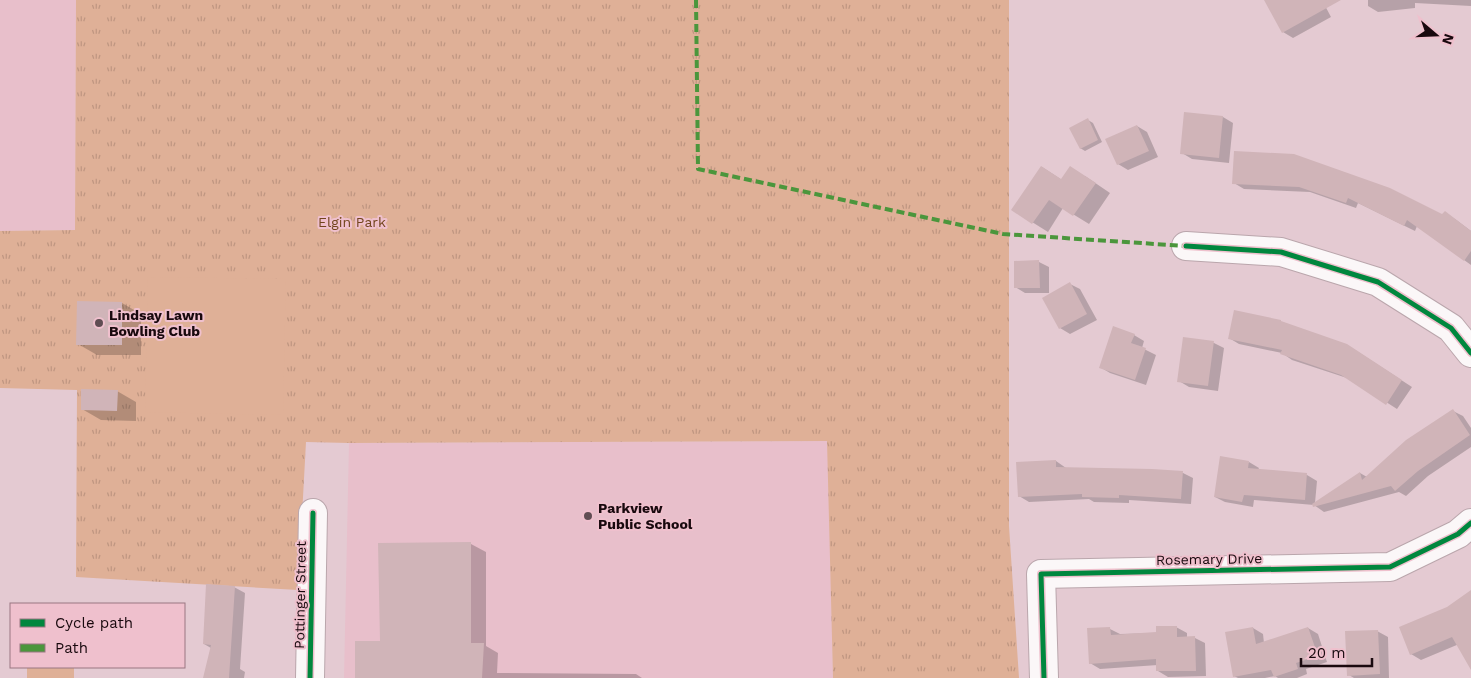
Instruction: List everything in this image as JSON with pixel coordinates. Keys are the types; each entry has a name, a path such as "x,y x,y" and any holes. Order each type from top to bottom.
{"street":[{"path":"1186,246 1282,252 1378,282 1451,328 1471,353"},
{"name":"Pottinger Street","path":"310,678 313,513"},
{"name":"Rosemary Drive","path":"1044,678 1041,574 1390,567 1458,534 1471,524"}],"shaded area":[{"path":"0,0 76,0 75,230 0,231"},
{"name":"Parkview Public School","path":"828,441 833,678 344,678 349,443"}],"green space":[{"name":"Elgin Park","path":"76,0 1009,0 1009,526 1019,678 833,678 827,441 306,442 298,590 76,577 77,390 0,388 0,231 75,230"},
{"path":"148,277 286,279 283,415 145,412"},
{"path":"27,668 74,668 74,678 27,678"}],"building":[{"path":"1264,0 1341,0 1282,33"},
{"path":"1184,112 1223,116 1219,158 1180,154"},
{"path":"1088,118 1098,140 1080,149 1069,128"},
{"path":"1137,125 1149,151 1117,165 1105,139"},
{"path":"1234,151 1294,154 1390,188 1442,214 1445,211 1471,231 1471,251 1464,261 1407,220 1404,226 1348,198 1346,203 1299,187 1232,184"},
{"path":"1041,166 1061,179 1070,166 1096,183 1073,216 1049,200 1032,224 1011,210"},
{"path":"1039,260 1040,288 1014,288 1014,261"},
{"path":"1070,282 1087,314 1059,329 1042,298"},
{"name":"Lindsay Lawn Bowling Club","path":"77,301 122,302 122,345 76,345"},
{"path":"1234,310 1281,320 1347,344 1402,380 1386,405 1341,375 1280,354 1282,350 1228,339"},
{"path":"1113,326 1135,334 1131,343 1146,348 1135,380 1099,368"},
{"path":"1183,337 1214,341 1208,386 1177,382"},
{"path":"81,389 118,390 117,411 81,410"},
{"path":"1453,409 1470,435 1418,471 1395,491 1391,486 1313,507 1312,504 1360,472 1362,480 1406,440"},
{"path":"1220,456 1249,461 1248,468 1307,473 1305,500 1244,495 1242,502 1214,497"},
{"path":"1056,460 1056,467 1183,471 1181,499 1119,495 1119,498 1082,497 1082,494 1018,497 1016,462"},
{"path":"471,542 471,643 484,643 482,678 355,678 355,641 380,641 378,543"},
{"path":"206,584 235,586 229,678 203,678 211,645 203,644"},
{"path":"1471,590 1471,670 1452,637 1410,655 1399,627 1447,607"},
{"path":"1156,626 1177,626 1177,637 1195,636 1196,671 1156,671 1156,659 1089,664 1087,628 1110,627 1111,635 1156,632"},
{"path":"1253,627 1256,644 1308,627 1318,656 1296,663 1298,669 1274,677 1271,670 1233,677 1225,632"},
{"path":"1378,630 1380,674 1347,676 1345,631"}],"marked path":[{"path":"696,0 698,169 1003,234 1186,246"}],"cycle path":[{"path":"1186,246 1281,252 1378,282 1451,328 1471,353"},
{"path":"310,678 313,513"},
{"path":"1044,678 1041,574 1390,567 1458,534 1471,523"}],"place":[{"name":"Lindsay Lawn Bowling Club","path":"99,323"},
{"name":"Parkview Public School","path":"588,516"}]}
